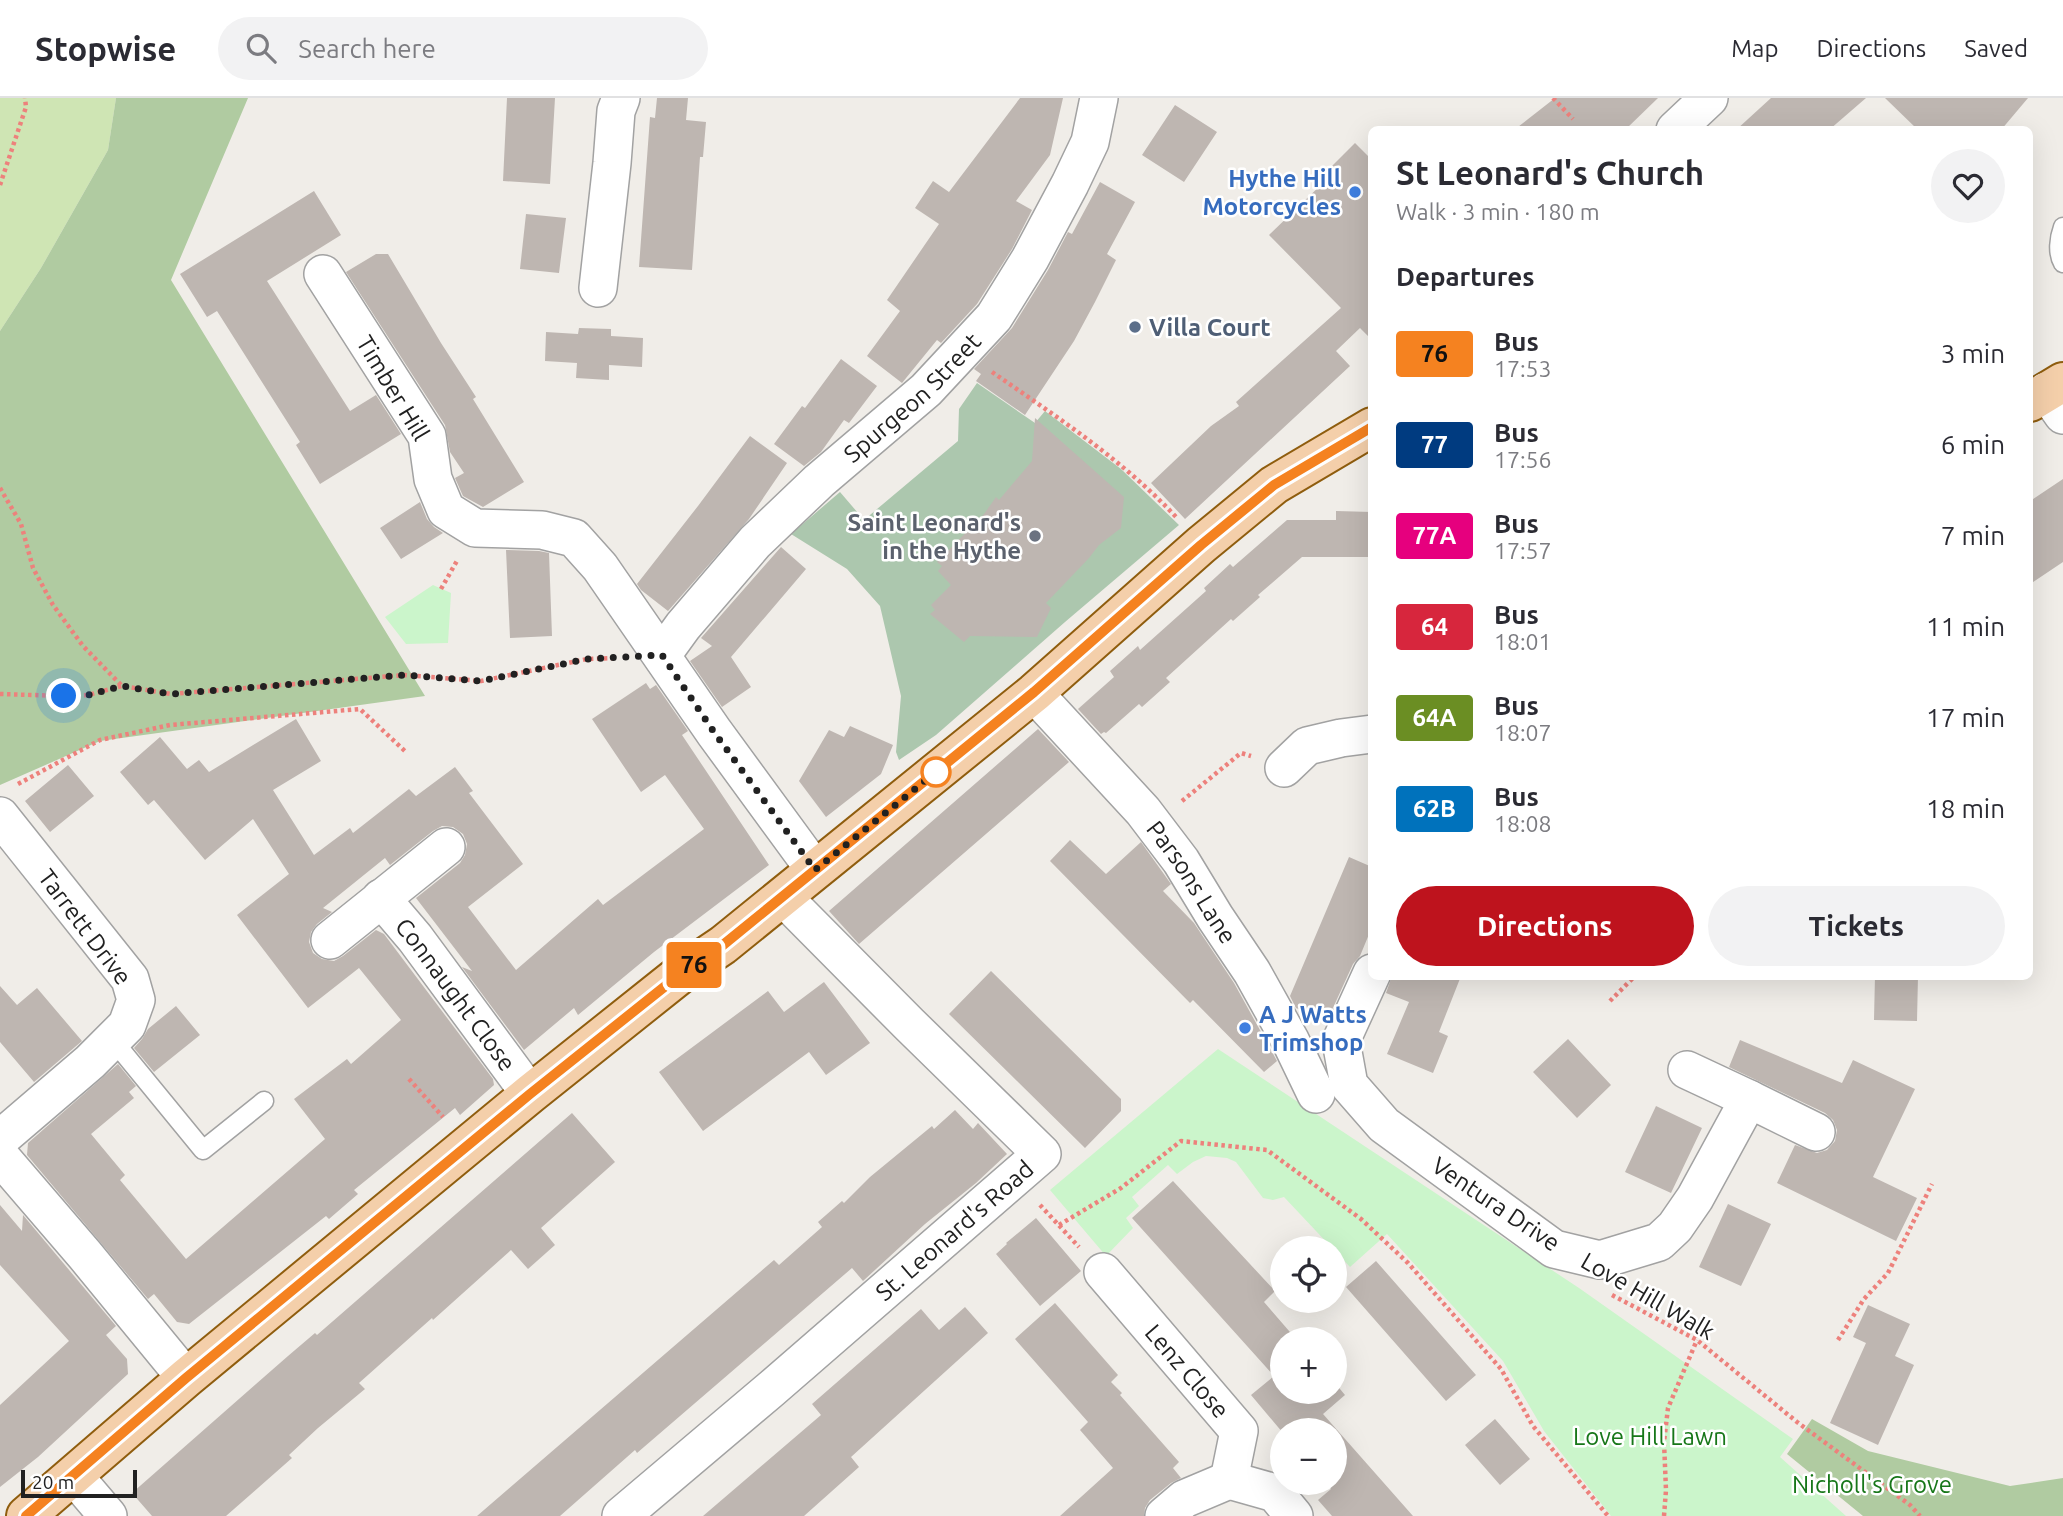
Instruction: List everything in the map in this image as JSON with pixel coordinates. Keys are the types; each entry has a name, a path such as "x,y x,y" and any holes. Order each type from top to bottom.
{"main road":[{"path":"26,1516 186,1378 530,1094 683,972 723,945 1034,692 1201,545 1274,485 1368,429"}],"street":[{"path":"598,288 615,111 621,98"},
{"name":"Spurgeon Street","path":"662,655 683,626 755,542 819,481 926,390 994,317 1036,248 1090,142 1099,98"},
{"path":"1679,126 1709,98"},
{"name":"Timber Hill","path":"323,274 427,436 433,479 446,510 475,528 542,530 574,538 600,567 714,732 815,870"},
{"name":"Parsons Lane","path":"1034,692 1143,811 1181,861 1252,972 1317,1094"},
{"path":"1284,768 1307,746 1368,735"},
{"name":"Tarrett Drive","path":"0,1139 90,1062 127,1025 136,1000 130,979 8,821"},
{"name":"Connaught Close","path":"330,940 446,848"},
{"name":"St. Leonard's Road","path":"621,1516 1042,1154 783,897"},
{"name":"Connaught Close","path":"381,898 422,948 530,1094"},
{"name":"Ventura Drive","path":"1369,980 1341,1041 1349,1085 1384,1125 1553,1248 1600,1260 1659,1242 1675,1227 1695,1198 1749,1099"},
{"path":"1687,1070 1816,1132"},
{"path":"0,1156 186,1378"},
{"name":"Lenz Close","path":"1103,1272 1239,1431 1229,1480"},
{"path":"74,1476 108,1516"},
{"path":"1164,1516 1184,1499 1229,1480 1275,1493 1294,1516"}],"lane":[{"path":"2063,227 2060,233 2059,257 2063,263"},
{"path":"112,1039 203,1150 264,1101"}],"path":[{"path":"0,185 26,107 25,98"},
{"path":"1553,98 1573,119"},
{"path":"962,352 1084,435 1127,469 1201,545"},
{"path":"0,488 21,524 33,568 53,606 83,646 122,686"},
{"path":"0,694 88,695 122,686 171,694 405,675 481,681 587,659 662,655"},
{"path":"8,821 100,740 170,725 360,709 407,754"},
{"path":"1143,811 1176,806 1241,753 1284,768"},
{"path":"1610,1001 1631,980"},
{"path":"409,1079 468,1145"},
{"path":"1059,1225 1121,1188 1181,1141 1267,1150 1361,1219 1408,1263 1501,1369 1533,1426 1608,1516"},
{"path":"1015,1178 1103,1272"},
{"path":"1838,1340 1864,1299 1888,1273 1932,1184"},
{"name":"Love Hill Walk","path":"1606,1293 1697,1340 1797,1422 1910,1505 1920,1516"},
{"path":"1664,1516 1667,1489 1664,1442 1668,1408 1697,1340"}],"green space":[{"path":"0,98 116,98 108,150 41,268 0,331"},
{"path":"116,98 248,98 171,280 425,696 100,741 0,785 0,331 41,268 108,150"},
{"path":"977,383 1035,423 1045,411 1121,469 1179,525 936,735 899,760 896,752 901,696 880,606 847,569 791,534 840,492 864,520 958,441 959,409"},
{"path":"433,585 451,593 448,643 406,644 385,617"},
{"name":"Love Hill Lawn","path":"1218,1049 1579,1288 1793,1439 1780,1457 1846,1516 1611,1516 1544,1431 1503,1361 1387,1234 1350,1267 1347,1264 1347,1236 1321,1236 1284,1197 1273,1200 1263,1198 1236,1162 1227,1158 1206,1156 1177,1174 1168,1165 1132,1197 1139,1206 1126,1218 1133,1228 1106,1256 1050,1190"},
{"name":"Nicholl's Grove","path":"1812,1419 1868,1451 2010,1486 2063,1478 2063,1516 1863,1516 1787,1454"}],"building":[{"path":"507,98 555,98 550,184 503,181"},
{"path":"657,98 688,98 686,120 706,122 703,157 700,157 692,270 639,267 650,117 655,118"},
{"path":"1020,98 1063,98 1050,155 1016,201 1032,210 1012,249 977,304 941,343 937,340 902,383 867,356 900,311 887,300 939,224 915,208 933,181 949,192"},
{"path":"1555,98 1658,98 1629,126 1519,126"},
{"path":"1771,98 1866,98 1834,126 1740,126"},
{"path":"1885,98 2028,98 2004,126 1914,126"},
{"path":"1175,105 1217,132 1184,182 1142,155"},
{"path":"1355,143 1368,156 1368,336 1360,328 1336,351 1350,366 1185,519 1151,483 1211,426 1239,406 1236,402 1341,308 1269,235 1326,180 1322,176"},
{"path":"1100,182 1135,202 1107,254 1116,260 1095,302 1074,341 1025,415 976,381 981,374 974,369 1012,328 1068,232 1072,234"},
{"path":"314,191 341,235 267,281 350,411 376,395 401,434 320,484 296,445 300,442 217,311 207,317 180,274"},
{"path":"526,214 566,218 559,273 520,269"},
{"path":"376,254 388,254 476,397 473,399 524,482 483,507 463,496 455,478 464,473 450,452 445,425 346,272"},
{"path":"579,328 611,329 611,336 643,338 642,367 609,365 609,380 576,378 577,363 545,361 546,332 578,334"},
{"path":"841,359 877,386 849,423 844,420 821,452 804,466 774,444"},
{"name":"Saint Leonard's in the Hythe","path":"1035,418 1124,497 1121,528 1099,545 1046,603 1051,608 1037,637 970,636 964,642 930,614 935,610 931,605 951,585 938,571 942,566 937,562 984,514 996,497 999,500 1032,461"},
{"path":"750,436 787,463 749,519 668,611 637,584"},
{"path":"2063,479 2063,562 2033,582 2033,499"},
{"path":"420,502 427,519 443,533 401,559 380,528"},
{"path":"1336,511 1368,512 1368,557 1302,557 1166,678 1170,682 1142,707 1139,704 1106,733 1101,734 1078,709 1114,677 1110,671 1138,646 1140,650 1206,591 1204,588 1230,564 1233,567 1287,520 1336,520"},
{"path":"781,547 806,569 731,657 751,687 722,707 690,661 712,646 701,638"},
{"path":"506,550 549,553 552,636 510,638"},
{"path":"646,683 650,689 656,685 688,731 682,735 769,865 654,952 578,1015 574,1008 524,1050 462,967 472,971 416,898 460,863 467,844 463,834 453,827 442,826 390,865 385,858 323,908 332,912 311,932 309,942 313,953 322,959 334,961 376,930 384,934 493,1079 494,1085 460,1115 455,1108 354,1190 358,1194 329,1219 326,1216 189,1324 177,1322 154,1294 148,1299 27,1155 28,1143 118,1064 136,1086 129,1092 134,1098 91,1134 125,1175 120,1180 186,1259 325,1139 294,1099 347,1059 351,1064 401,1020 359,968 308,1008 237,915 289,874 253,819 205,860 154,800 148,805 120,772 160,737 187,769 199,760 209,772 296,719 321,761 273,790 314,855 350,828 353,833 409,789 416,796 455,767 473,791 469,793 523,864 468,907 516,970 598,899 603,905 704,829 665,775 641,792 592,719"},
{"path":"850,726 893,745 881,774 826,817 799,781 829,730 844,737"},
{"path":"1038,729 1069,762 859,944 829,911"},
{"path":"68,765 94,796 50,832 25,801"},
{"path":"1070,840 1106,874 1141,842 1171,884 1163,891 1194,923 1234,983 1277,1061 1264,1072 1193,1000 1190,1003 1050,861"},
{"path":"1349,857 1368,865 1368,937 1327,1021 1296,1008 1290,996"},
{"path":"991,971 1121,1099 1121,1111 1085,1148 949,1014"},
{"path":"1391,980 1459,980 1439,1032 1448,1036 1433,1073 1387,1054 1409,1002 1386,993"},
{"path":"1875,980 1918,980 1917,1021 1874,1020"},
{"path":"824,982 870,1043 826,1075 809,1052 703,1131 659,1072 768,991 784,1012"},
{"path":"0,986 17,1005 37,988 82,1041 34,1082 0,1042"},
{"path":"176,1006 200,1035 154,1072 134,1048 148,1029"},
{"path":"1568,1039 1611,1085 1577,1118 1533,1072"},
{"path":"1740,1040 1842,1083 1853,1060 1915,1089 1873,1177 1917,1198 1896,1241 1777,1183 1795,1145 1817,1153 1827,1150 1835,1141 1837,1130 1833,1120 1825,1113 1729,1067"},
{"path":"1656,1106 1702,1128 1671,1193 1625,1172"},
{"path":"955,1110 973,1129 978,1123 1007,1154 863,1281 852,1268 560,1516 477,1516 774,1260 779,1265 822,1227 818,1222 842,1201 844,1203 870,1177 932,1126 934,1129"},
{"path":"572,1113 615,1162 541,1228 555,1245 528,1269 511,1250 359,1383 365,1389 318,1428 289,1455 292,1458 226,1516 152,1516 132,1493"},
{"path":"1173,1181 1270,1286 1270,1296 1264,1302 1270,1313 1274,1313 1286,1327 1270,1327 1270,1372 1132,1218"},
{"path":"1728,1204 1771,1224 1741,1286 1699,1267"},
{"path":"0,1205 22,1231 23,1215 116,1326 106,1335 127,1359 128,1374 38,1457 0,1487 0,1405 69,1341 0,1265"},
{"path":"1036,1218 1081,1271 1040,1306 996,1254"},
{"path":"1376,1261 1476,1375 1446,1401 1347,1286"},
{"path":"1055,1303 1118,1375 1111,1382 1122,1393 1120,1395 1179,1462 1173,1468 1181,1478 1150,1500 1144,1516 1060,1516 1113,1468 1080,1430 1088,1422 1015,1339"},
{"path":"1868,1305 1910,1324 1895,1356 1914,1365 1878,1445 1830,1423 1866,1343 1853,1337"},
{"path":"965,1307 988,1333 851,1457 859,1467 804,1516 703,1516 821,1415 812,1404 921,1309 939,1330"},
{"path":"1270,1379 1270,1404 1335,1404 1323,1414 1327,1418 1270,1418 1251,1395"},
{"path":"1495,1419 1530,1459 1500,1485 1465,1445"},
{"path":"1347,1441 1413,1516 1332,1516 1318,1500 1324,1495 1347,1495"}],"bus line":[{"name":"76","path":"26,1516 186,1378 530,1094 683,972 723,945 1034,692 1201,545 1274,485 1368,429"}],"place":[{"name":"Hythe Hill Motorcycles","path":"1355,192"},
{"name":"Villa Court","path":"1135,327"},
{"name":"Saint Leonard's in the Hythe","path":"1035,536"},
{"name":"A J Watts Trimshop","path":"1245,1028"}],"route":[{"path":"64,696 88,695 122,686 171,694 405,675 481,681 587,659 662,655 714,732 815,870 936,772"}]}
